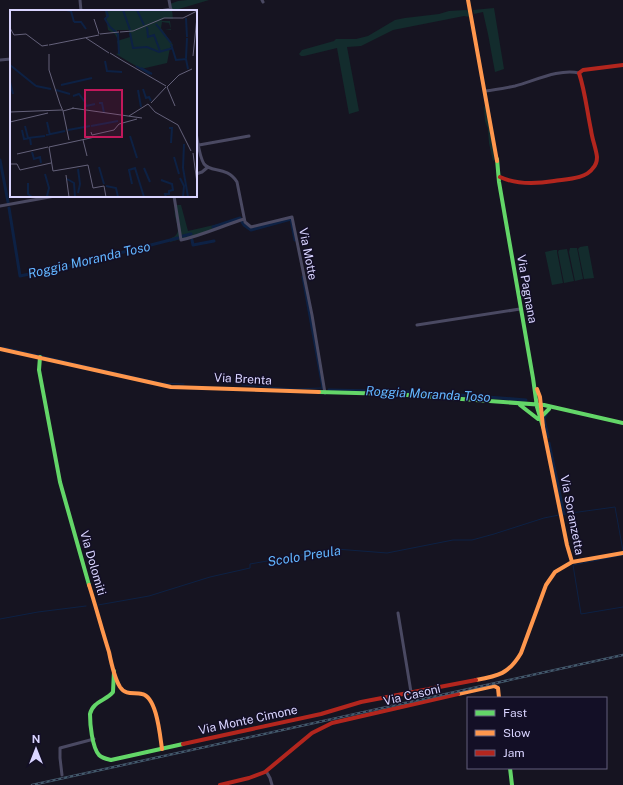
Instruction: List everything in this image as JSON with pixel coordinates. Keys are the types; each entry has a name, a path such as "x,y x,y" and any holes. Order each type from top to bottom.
{"street":[{"path":"80,0 81,10"},
{"path":"169,0 171,10"},
{"name":"Via Pagnana","path":"468,0 501,181 502,196 520,309 536,397 539,406"},
{"path":"0,60 10,59"},
{"path":"484,91 516,85 554,74 623,66"},
{"path":"501,181 524,184 583,176 590,172 595,166 597,153 591,132 583,84 579,76 579,72"},
{"path":"199,145 249,136"},
{"path":"174,197 181,240 213,231 222,226 244,219 238,187 235,180 230,174 224,171 208,167 203,160 197,137"},
{"name":"Via Pagnana","path":"497,159 497,172 501,181"},
{"path":"197,174 208,167"},
{"path":"0,206 50,197"},
{"name":"Via Motte","path":"244,219 245,222 252,227 292,217 312,315 325,393"},
{"path":"417,325 520,309"},
{"name":"Via Brenta","path":"1,349 131,379 171,386 325,393 393,394 529,403 549,409 623,423"},
{"name":"Via Dolomiti","path":"40,357 39,370 60,482 114,670 117,674 120,686 124,691 149,697 152,702 162,749"},
{"name":"Via Pagnana","path":"535,385 540,397 539,406"},
{"path":"529,403 536,397"},
{"name":"Via Brenta","path":"486,401 563,409 581,414"},
{"path":"514,404 519,403 539,406"},
{"path":"520,405 540,421"},
{"name":"Via Soranzetta","path":"496,676 507,671 516,662 521,653 542,593 550,577 559,569 572,562 567,545 543,427 543,415 539,406"},
{"name":"Via Soranzetta","path":"539,406 540,421 543,427"},
{"path":"543,415 549,409"},
{"path":"572,562 623,553"},
{"path":"398,613 411,692"},
{"name":"Via Monte Cimone","path":"114,670 112,676 114,686 113,692 108,698 95,704 90,713 96,749 99,754 109,760 321,714 361,702 496,676"},
{"name":"Via Casoni","path":"266,771 312,733 322,727 494,686 498,688 499,697"},
{"path":"62,775 60,748 94,740"},
{"path":"510,769 512,785"},
{"path":"220,785 249,778 266,771 272,785"}],"green space":[{"path":"209,0 172,10 170,4 178,1"},
{"path":"494,8 504,69 495,72 483,12 474,14 473,10"},
{"path":"449,11 469,11 470,17 464,16 393,30 361,46 347,47 359,111 349,114 337,48 304,56 299,54 302,50 334,41 336,39 356,39 368,36 395,20 439,14"},
{"path":"485,106 496,159 493,161 488,129 485,121"},
{"path":"176,205 181,205 188,231 227,222 218,225 214,230 170,242 170,239 176,236 178,232 175,213"},
{"path":"588,246 594,278 584,279 578,249 580,247"},
{"path":"570,248 577,248 583,279 575,281 569,252"},
{"path":"567,249 574,281 564,283 558,252 559,250"},
{"path":"557,250 563,283 552,285 545,252"}],"waterway":[{"name":"Roggia Moranda Toso","path":"0,160 8,202"},
{"name":"Roggia Moranda Toso","path":"9,208 20,276 77,264 178,238"},
{"name":"Roggia Moranda Toso","path":"213,227 240,218"},
{"name":"Roggia Moranda Toso","path":"242,222 251,230 291,219 295,240"},
{"name":"Roggia Moranda Toso","path":"183,236 191,234"},
{"name":"Roggia Moranda Toso","path":"192,240 193,245 214,241"},
{"name":"Roggia Moranda Toso","path":"303,277 323,388"},
{"path":"3,347 162,383 184,384"},
{"path":"242,385 295,389 322,388"},
{"name":"Roggia Moranda Toso","path":"329,390 421,392 526,400"},
{"name":"Roggia Moranda Toso","path":"547,412 544,419 548,437"},
{"name":"Roggia Moranda Toso","path":"549,443 564,514"},
{"path":"564,514 615,507 623,551"},
{"name":"Scolo Preula","path":"98,605 149,596 210,577 250,568 250,564 336,549 387,553 453,540 472,540 544,518 559,515"},
{"path":"623,555 573,565 581,614 623,607"},
{"name":"Scolo Preula","path":"0,619 38,612 86,606"}],"railway":[{"path":"32,785 623,655"}],"traffic: fast":[{"path":"497,159 499,182 537,407 543,427"},
{"path":"40,357 39,370 60,482 89,585"},
{"path":"319,392 393,394 544,405 623,423"},
{"path":"520,405 538,419"},
{"path":"543,415 549,409"},
{"path":"114,671 113,692 94,706 90,714 93,741 99,755 103,758 111,760 183,744"},
{"path":"510,769 512,785"}],"traffic: slow":[{"path":"468,0 497,161"},
{"path":"0,349 171,387 319,392"},
{"path":"537,389 540,397 543,427 567,545 572,562"},
{"path":"476,680 502,673 512,666 517,660 521,653 546,585 555,572 572,562 623,553"},
{"path":"89,585 118,684 125,692 142,694 151,702 157,718 162,749"},
{"path":"458,694 494,686 498,688 499,697"}],"traffic: jam":[{"path":"500,177 520,183 540,183 575,178 590,172 596,164 597,157 579,73 583,70 623,65"},
{"path":"183,744 321,714 361,702 476,680"},
{"path":"220,785 249,778 265,772 312,733 332,723 458,694"}]}
